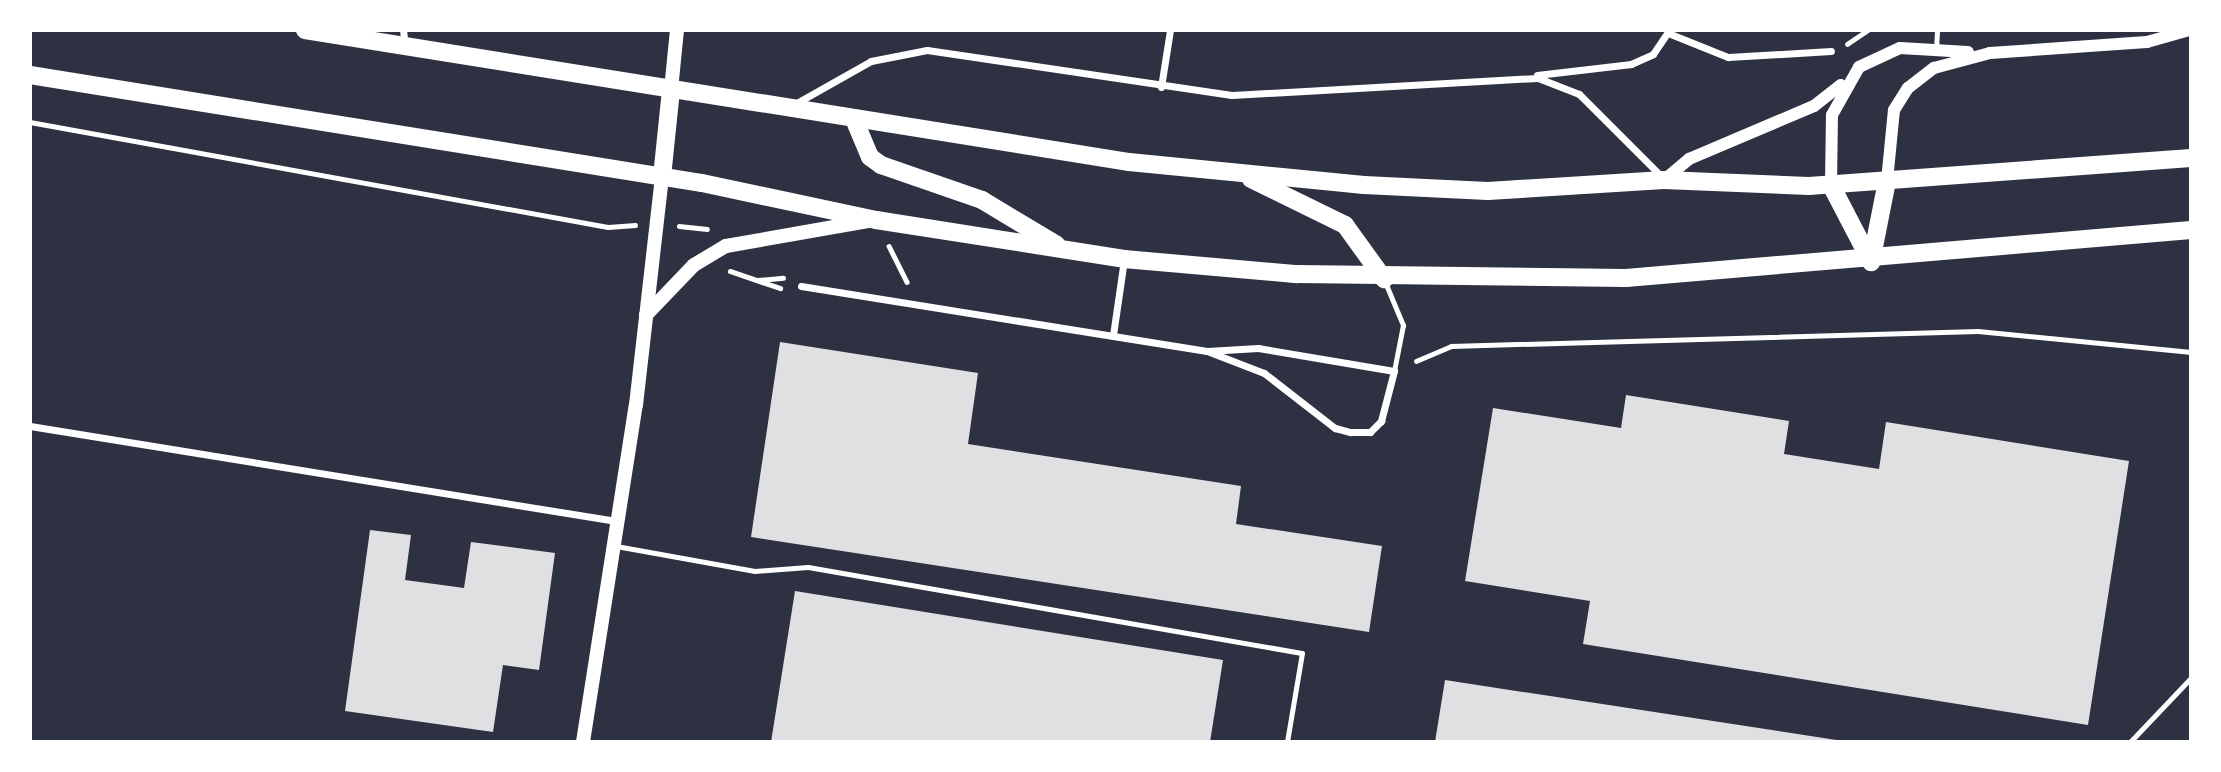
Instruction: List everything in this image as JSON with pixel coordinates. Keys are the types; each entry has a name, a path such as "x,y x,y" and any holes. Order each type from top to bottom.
{"main road":[{"path":"305,30 404,38 671,90 1240,174 1488,191 1664,180 1831,185 2191,158"},
{"path":"583,742 658,225 677,30"},
{"path":"30,75 662,177 876,220 1124,259 1384,279 1612,279 1871,262 2191,230"},
{"path":"854,119 870,157 881,165 982,200 1063,249"},
{"path":"1240,174 1345,225 1384,279"},
{"path":"1871,262 1887,181"},
{"path":"1831,185 1871,262"},
{"path":"646,315 694,265 726,246 876,220"}],"street":[{"path":"1161,87 1170,30"},
{"path":"1519,77 1554,81 1579,94 1664,180 1689,159 1814,106 1850,76 1884,53 1937,50 1990,53 2147,42 2189,30"},
{"path":"786,108 871,61 927,50 1161,87 1232,95 1519,77 1631,64 1653,54 1668,31 1728,57 1831,51"},
{"path":"1887,181 1893,116 1905,92 1934,68 1990,53"},
{"path":"1831,185 1832,115 1850,76"},
{"path":"1113,335 1124,259"},
{"path":"801,286 920,308 1207,351 1264,373 1335,429 1357,433 1381,421 1394,371 1258,348 1207,351"},
{"path":"30,426 616,521"}],"lane":[{"path":"1937,30 1937,50"},
{"path":"1384,279 1403,325 1394,371"},
{"path":"612,546 755,571 808,567 1302,653 1287,742"}],"path":[{"path":"30,121 608,227 658,225"},
{"path":"705,227 706,220"},
{"path":"876,220 920,308"},
{"path":"1394,371 1451,346 1979,331 2191,352"},
{"path":"2130,742 2191,678"}],"building":[{"path":"780,342 978,373 968,444 1241,486 1236,524 1382,546 1369,632 751,537"},
{"path":"1626,395 1789,421 1784,454 1879,469 1886,422 2129,461 2088,725 1583,644 1590,601 1465,581 1493,408 1621,428"},
{"path":"370,530 411,535 405,580 464,588 471,542 555,553 539,670 503,665 493,732 345,711"},
{"path":"795,591 1223,660 1210,742 771,742"},
{"path":"1445,680 1843,741 1843,742 1435,742"}]}
